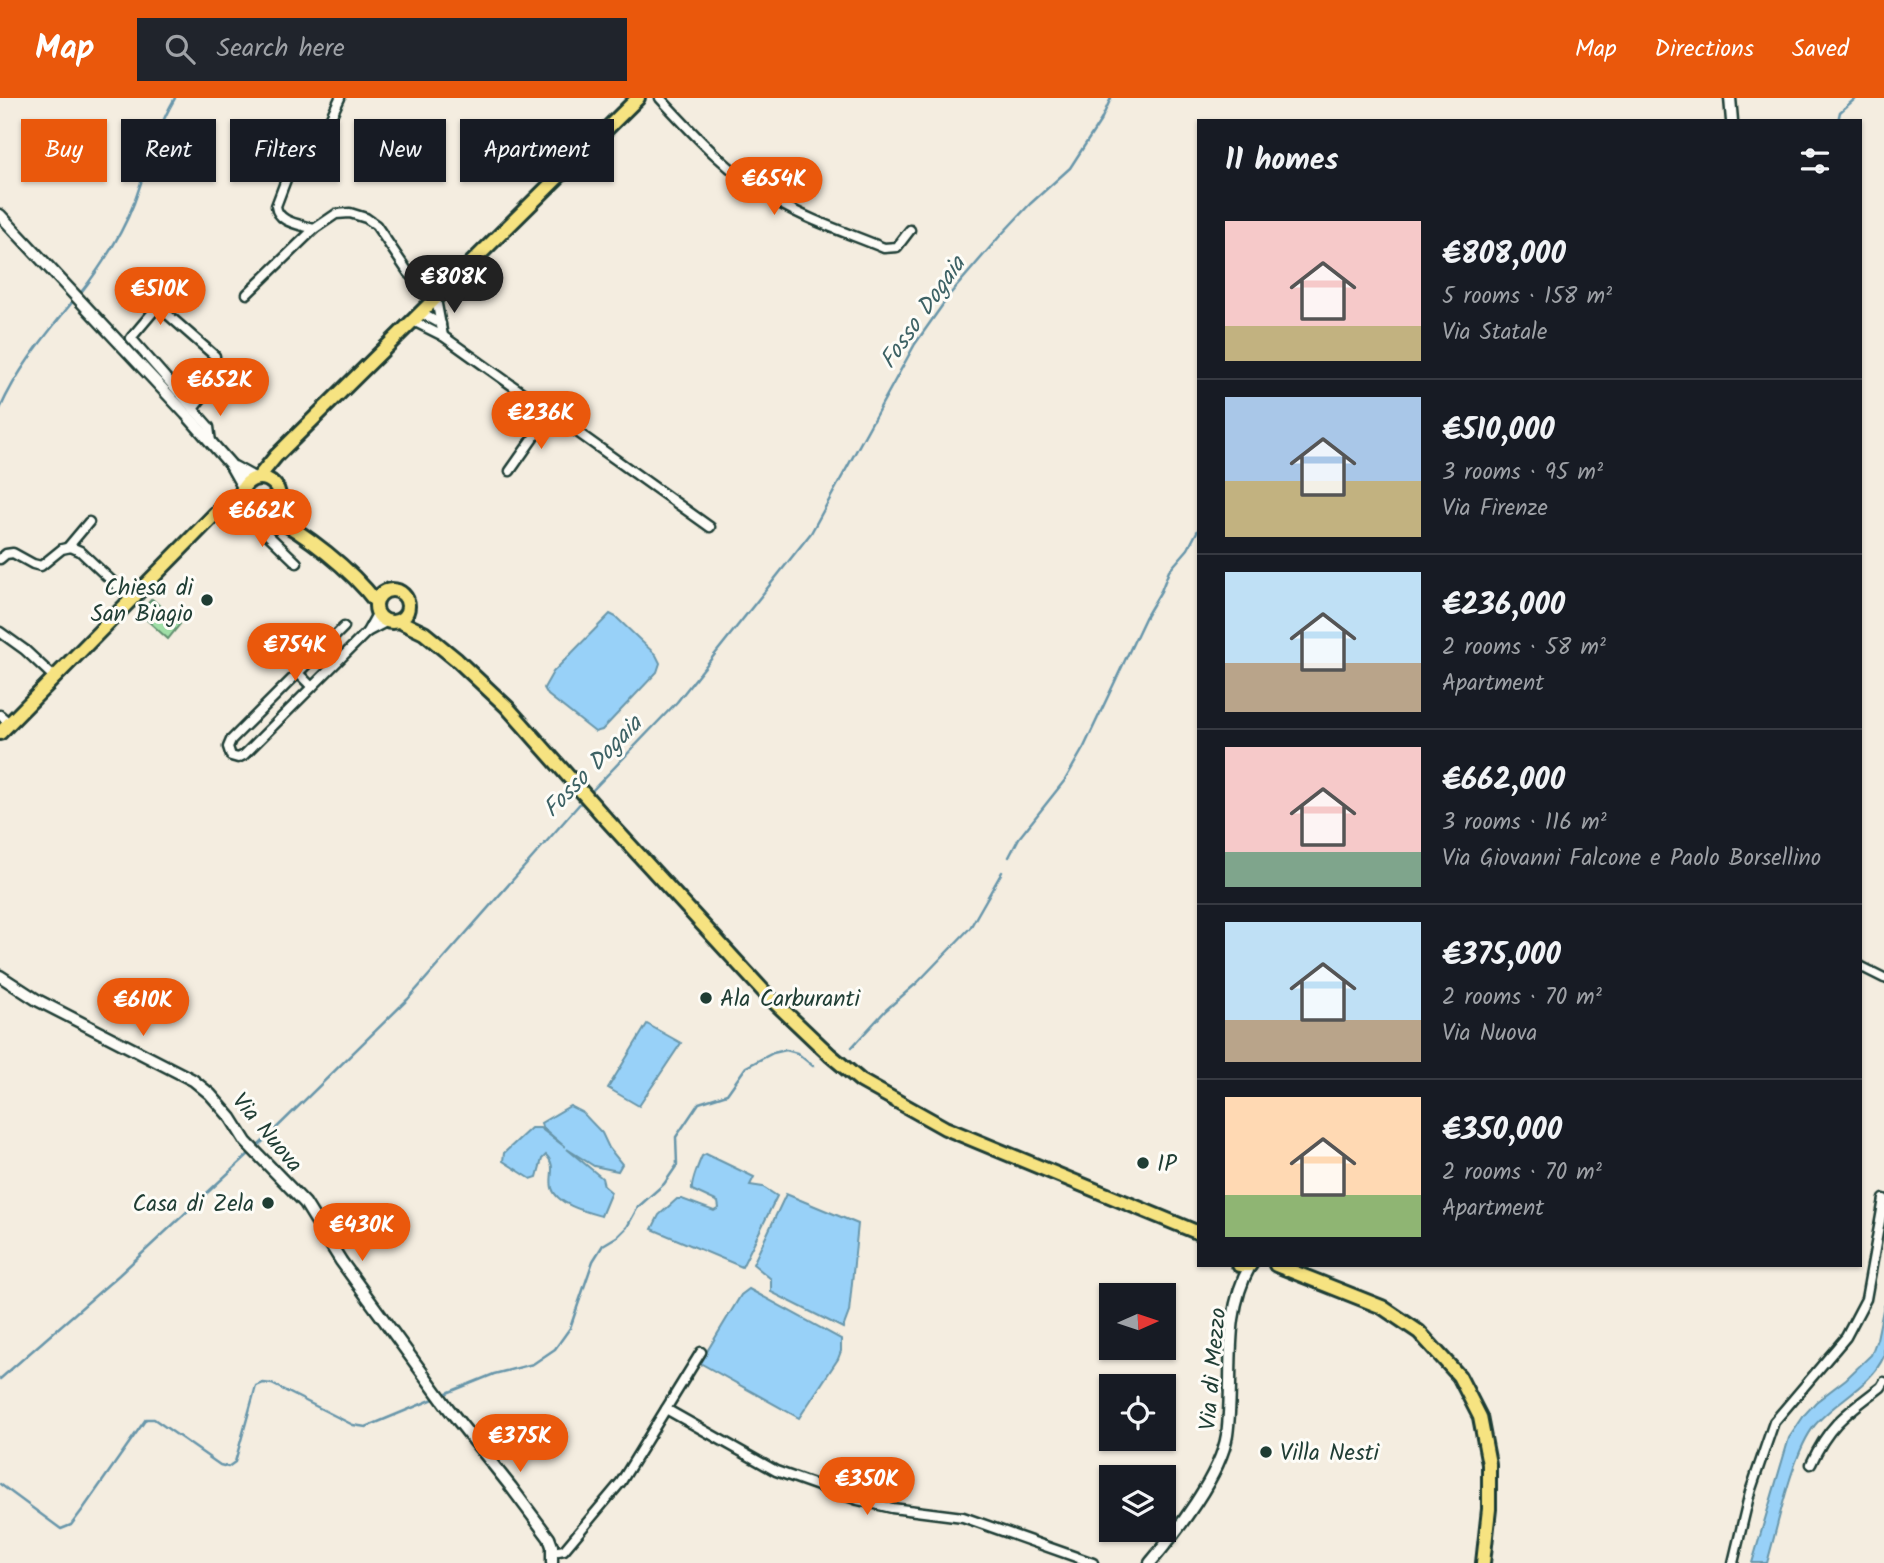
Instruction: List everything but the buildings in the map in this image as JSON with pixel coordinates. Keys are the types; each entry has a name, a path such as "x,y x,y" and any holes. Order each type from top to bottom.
{"main road":[{"path":"248,489 276,456 638,98"},
{"path":"274,484 276,456"},
{"path":"3,724 55,678 221,508 248,489 270,480 279,493 278,504 291,526"},
{"path":"248,489 254,515 266,515 291,526 359,581 384,614 424,633 507,707 606,820 768,996 862,1081 945,1128 1197,1232"},
{"path":"266,515 278,504"},
{"path":"359,581 402,594 407,601 406,615 384,614"},
{"path":"384,614 379,596 386,591"},
{"path":"408,608 424,633"},
{"path":"1284,1267 1382,1307 1419,1332 1460,1376 1480,1417 1489,1464 1489,1509 1483,1563"}],"street":[{"path":"314,229 281,218 276,206 299,145 319,132 331,117 340,98"},
{"path":"660,98 736,174 774,201 800,215 884,248 897,247 910,230"},
{"path":"1730,98 1732,119"},
{"path":"247,295 314,229 329,218 343,213 366,218 382,232 408,272 436,299 443,336"},
{"path":"0,215 97,317 230,464 248,489"},
{"path":"194,409 216,380 215,356 158,306 131,338 209,427 211,443"},
{"path":"417,317 441,324"},
{"path":"417,317 710,527"},
{"path":"510,471 550,414"},
{"path":"266,515 267,534 297,563"},
{"path":"0,559 13,553 41,566 68,547 89,522"},
{"path":"68,547 80,551 132,600"},
{"path":"344,627 231,740 228,747 231,756 237,758 244,755 384,614"},
{"path":"0,632 25,650 55,678"},
{"path":"297,672 312,687"},
{"path":"1862,966 1884,978"},
{"name":"Via Nuova","path":"0,976 37,1000 193,1080 210,1094 259,1157 305,1203 341,1261 439,1396 548,1538 553,1557"},
{"path":"1732,1563 1750,1492 1774,1422 1846,1337 1866,1299 1884,1199"},
{"path":"1238,1267 1240,1282"},
{"path":"1240,1282 1249,1267"},
{"name":"Via di Mezzo","path":"1150,1563 1200,1495 1219,1464 1226,1438 1231,1340 1240,1282"},
{"path":"553,1557 564,1550 621,1482 702,1352"},
{"path":"1811,1464 1823,1439 1834,1425 1884,1382"},
{"path":"666,1409 776,1471 858,1500 892,1508 963,1517 1093,1563"}],"green space":[{"path":"152,599 180,624 168,639 139,613"}],"water":[{"path":"610,614 656,655 660,663 657,672 602,730 595,732 548,695 544,688 553,672"},
{"path":"647,1024 681,1043 639,1106 608,1088"},
{"path":"570,1106 582,1112 602,1133 609,1148 622,1164 618,1171 594,1166 567,1149 602,1178 604,1186 611,1192 601,1216 559,1199 552,1188 551,1163 546,1155 542,1159 537,1177 531,1179 503,1161 504,1153 531,1128 540,1128 565,1147 542,1127 541,1123"},
{"path":"706,1154 754,1177 750,1185 763,1187 777,1196 742,1267 652,1229 659,1215 677,1199 714,1211 719,1208 718,1202 692,1190 699,1163"},
{"path":"786,1194 858,1224 849,1312 843,1328 771,1292 771,1279 753,1264"},
{"path":"749,1289 841,1339 838,1359 799,1418 700,1363 741,1295"},
{"path":"1884,1305 1884,1356 1871,1376 1823,1416 1807,1437 1793,1471 1767,1563 1752,1563 1789,1438 1816,1402 1871,1355"}],"waterway":[{"path":"79,295 103,263 123,228 157,137 175,98"},
{"name":"Fosso Dogaia","path":"589,794 677,702 811,533 915,344 951,293 999,237 1070,168 1101,120 1111,98"},
{"path":"1838,119 1840,112 1856,98"},
{"path":"0,409 24,366 74,300"},
{"path":"1009,857 1019,838 1065,780 1084,747 1169,571 1188,549 1197,532"},
{"name":"Fosso Dogaia","path":"256,1148 408,999 584,799"},
{"path":"852,1047 970,928 1002,872"},
{"path":"442,1395 494,1374 533,1364 555,1349 570,1328 593,1261 603,1245 627,1227 638,1207 664,1184 677,1165 676,1137 699,1103 727,1094 746,1067 773,1053 786,1050 797,1053 813,1066"},
{"name":"Fosso Dogaia","path":"0,1379 119,1275 251,1152"},
{"path":"0,1484 61,1529 71,1525 146,1419 154,1419 220,1465 228,1467 235,1462 256,1386 263,1383 272,1384 353,1425 366,1427 436,1398"}],"place":[{"name":"Chiesa di San Biagio","path":"207,600"},
{"name":"Ala Carburanti","path":"706,998"},
{"name":"IP","path":"1143,1163"},
{"name":"Casa di Zela","path":"268,1203"},
{"name":"Villa Nesti","path":"1266,1452"}]}
